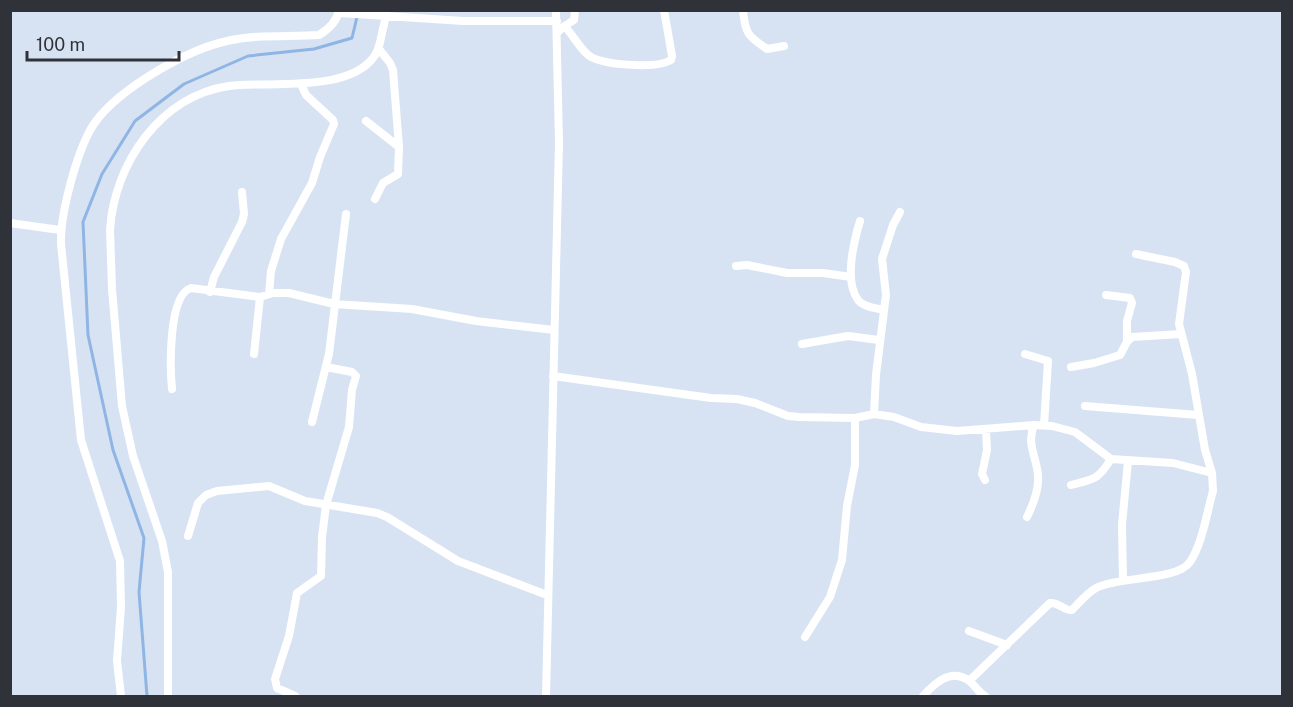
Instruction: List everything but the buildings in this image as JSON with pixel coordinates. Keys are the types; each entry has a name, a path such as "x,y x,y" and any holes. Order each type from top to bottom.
{"street":[{"path":"546,696 559,143 559,27 556,10"},
{"path":"121,696 117,662 121,608 120,561 81,440 60,230 71,184 88,132 111,104 174,62 225,41 241,38 319,35 327,30 341,12 559,27 575,19 575,10"},
{"path":"559,27 593,57 626,64 665,63 671,60 672,56 664,10"},
{"path":"744,10 745,30 753,40 767,49 784,46"},
{"path":"168,696 169,592 165,556 133,456 122,406 110,246 113,204 124,171 144,138 171,112 196,96 229,86 301,84 337,78 357,71 372,60 379,49 384,15"},
{"path":"375,199 383,183 398,174 399,147 393,70 379,49"},
{"path":"269,294 271,271 281,239 312,183 334,124 333,120 306,95 301,84"},
{"path":"366,122 399,147"},
{"path":"210,292 214,278 242,222 244,214 242,192"},
{"path":"874,414 879,340 886,295 882,259 893,225 900,212"},
{"path":"312,422 330,346 346,214"},
{"path":"860,221 851,260 851,277 857,299 862,304 884,310"},
{"path":"10,223 60,230"},
{"path":"969,681 1050,603 1072,610 1096,588 1123,580 1170,573 1186,567 1195,553 1213,491 1212,473 1205,450 1187,352 1181,334 1180,308 1184,266 1136,254"},
{"path":"736,266 747,265 787,273 823,273 851,277"},
{"path":"172,389 170,369 172,331 181,296 185,290 191,288 260,297 269,294 297,294 316,301 334,304 412,309 476,321 554,330"},
{"path":"1106,295 1130,298 1132,303 1127,321 1127,342"},
{"path":"254,354 260,297"},
{"path":"1071,367 1120,355 1132,337 1181,334"},
{"path":"802,344 848,336 879,340"},
{"path":"1025,354 1048,361 1039,425 1031,439 1032,457 1038,476 1035,499 1027,517"},
{"path":"295,696 277,687 275,679 289,636 297,593 321,576 326,505 351,420 352,390 356,376 352,372 326,368"},
{"path":"553,376 711,398 737,399 755,403 788,416 855,418 874,414 894,417 921,427 957,432 1039,425 1075,432 1111,459 1173,463 1212,473"},
{"path":"1085,406 1198,415"},
{"path":"805,637 830,597 842,560 847,506 855,465 855,418"},
{"path":"985,480 982,474 987,450 986,430"},
{"path":"1071,485 1095,479 1104,471 1111,459"},
{"path":"1123,580 1122,525 1128,461"},
{"path":"189,536 195,510 206,495 217,491 269,486 305,501 377,513 459,561 547,595"},
{"path":"969,631 1007,645"},
{"path":"923,696 945,677 962,678 969,681 985,696"}],"waterway":[{"path":"147,696 139,592 144,538 113,450 88,335 83,222 102,174 135,121 184,84 248,56 314,49 352,38 357,17"}]}
